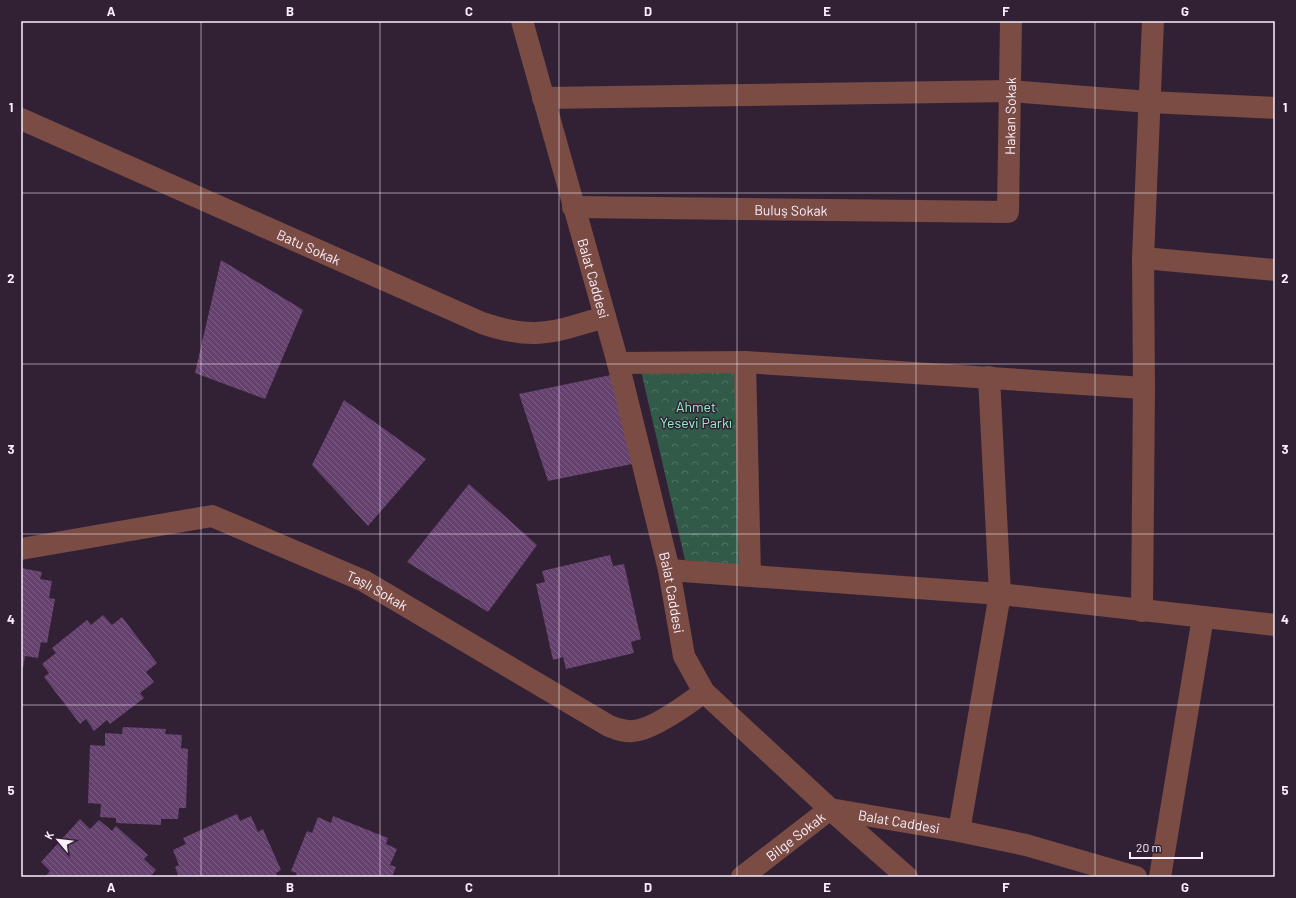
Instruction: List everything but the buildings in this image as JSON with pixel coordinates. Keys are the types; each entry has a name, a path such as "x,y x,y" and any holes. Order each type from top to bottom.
{"street":[{"name":"Balat Caddesi","path":"522,21 542,98 618,363 669,570 684,656 704,692 830,809 959,831 1026,845 1136,877"},
{"name":"Hakan Sokak","path":"1008,212 1011,21"},
{"path":"1142,611 1144,388 1143,258 1153,21"},
{"path":"542,98 1010,91 1149,102 1275,108"},
{"name":"Batu Sokak","path":"21,119 505,331 530,334 553,332 605,317"},
{"name":"Buluş Sokak","path":"573,207 1008,212"},
{"path":"1143,258 1275,270"},
{"path":"618,363 745,362 1144,388"},
{"path":"745,362 750,575"},
{"path":"959,831 1000,594 989,378"},
{"name":"Taşlı Sokak","path":"21,549 212,516 364,581 609,726 621,731 634,731 646,728 684,706 704,692"},
{"path":"669,570 1000,594 1275,625"},
{"path":"1160,877 1203,617"},
{"path":"830,809 907,877"},
{"name":"Bilge Sokak","path":"742,877 830,809"}],"green space":[{"name":"Ahmet Yesevi Parkı","path":"738,369 744,566 685,560 641,371"}]}
